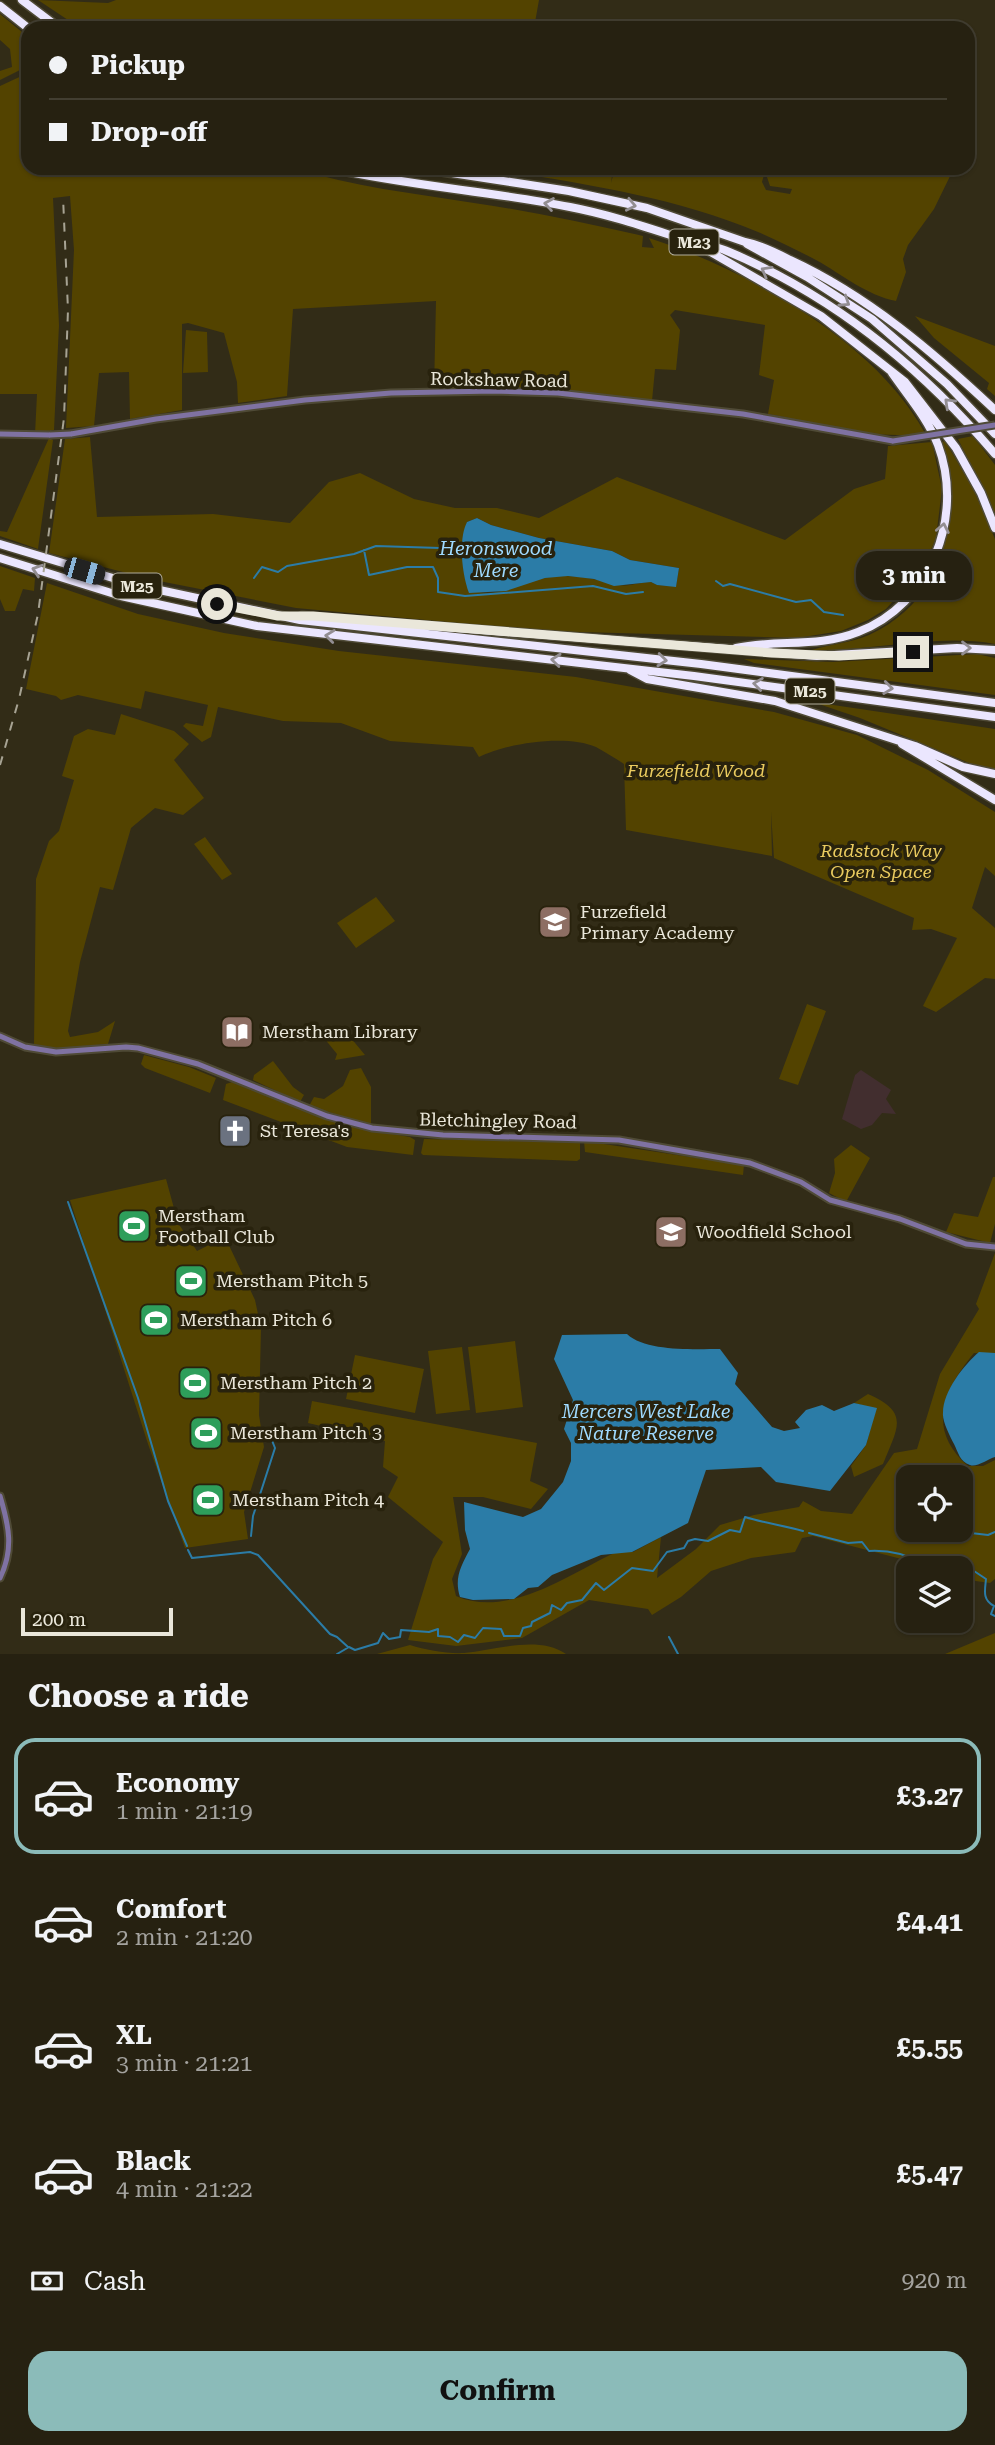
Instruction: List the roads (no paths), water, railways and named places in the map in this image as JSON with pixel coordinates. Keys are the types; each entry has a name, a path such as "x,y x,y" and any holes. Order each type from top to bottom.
{"highway":[{"path":"22,0 50,21"},
{"path":"0,6 21,22"},
{"name":"M23","path":"367,175 569,207 635,222 692,242 725,250 815,298 869,333 917,372 963,416 995,454"},
{"name":"M23","path":"465,175 569,191 647,208 745,242 872,319 947,384 995,434"},
{"path":"692,242 821,316 905,382 956,449 995,528"},
{"path":"745,242 758,244 814,271 889,318 995,410"},
{"path":"727,650 750,645 815,643 858,632 895,611 926,575 943,531 947,488 943,462 928,425 892,373"},
{"name":"M25","path":"0,544 110,579 278,616 359,628 701,664 995,704"},
{"name":"M25","path":"0,558 121,596 257,626 624,667 995,717"},
{"path":"278,616 313,616 817,656 957,648 995,650"},
{"path":"624,667 647,679 775,701 897,741 963,767 995,774"},
{"path":"897,741 995,800"}],"street":[{"name":"Rockshaw Road","path":"0,434 71,434 166,418 305,400 391,393 494,391 558,393 743,414 893,441 995,425"},
{"name":"Bletchingley Road","path":"0,1036 25,1047 55,1052 125,1046 138,1048 198,1063 327,1116 372,1128 443,1135 619,1140 750,1163 801,1182 830,1200 900,1219 966,1244 995,1247"},
{"path":"0,1496 10,1542 7,1563 0,1578"}],"water":[{"name":"Heronswood Mere","path":"477,518 491,525 539,538 612,551 630,560 679,568 676,587 651,582 614,586 594,579 568,576 545,578 506,591 469,593 464,576 462,547 467,522"},
{"name":"Mercers West Lake Nature Reserve","path":"627,1334 635,1340 658,1347 720,1349 738,1373 735,1384 772,1427 784,1431 800,1428 795,1422 806,1410 822,1405 834,1411 854,1403 877,1408 866,1445 830,1491 776,1482 761,1467 706,1470 688,1523 632,1552 601,1555 552,1575 538,1587 528,1588 514,1599 473,1600 460,1597 458,1578 470,1549 465,1530 464,1502 523,1517 541,1509 563,1482 571,1461 571,1443 564,1429 573,1400 554,1359 562,1335"},
{"path":"979,1352 995,1353 995,1457 973,1466 964,1462 960,1456 943,1413 950,1387"}],"waterway":[{"path":"254,578 262,567 278,572 287,566 354,554 376,546 440,548 463,544"},
{"path":"364,550 369,575 407,567 433,567 438,578 438,592 465,596 593,586 626,594 643,592"},
{"path":"716,581 723,586 730,584 796,602 811,600 824,612 843,615"},
{"path":"68,1202 138,1398 168,1501 187,1546"},
{"path":"251,1536 253,1516 275,1448 271,1438"},
{"path":"337,1654 349,1647 355,1650 378,1643 383,1633 389,1639 400,1637 401,1630 429,1632 438,1629 438,1636 450,1637 458,1642 464,1635 475,1638 483,1628 501,1629 504,1636 520,1636 523,1628 531,1626 532,1622 550,1613 552,1605 561,1610 567,1603 582,1600 596,1583 604,1590 632,1568 653,1571 667,1552 684,1548 688,1541 708,1541 730,1530 740,1532 745,1517 803,1531"},
{"path":"973,1533 988,1535 995,1532"},
{"path":"809,1533 848,1543 862,1542 869,1551 905,1556"},
{"path":"188,1550 192,1558 250,1552 258,1555 330,1634 348,1647"},
{"path":"973,1573 974,1571 986,1579 986,1598 994,1606 991,1614 995,1616"},
{"path":"669,1637 678,1654"}],"railway":[{"path":"0,765 19,699 38,614 64,418 68,310 63,197"}],"place":[{"name":"Furzefield Primary Academy","path":"555,922"},
{"name":"Merstham Library","path":"237,1032"},
{"name":"St Teresa's","path":"235,1131"},
{"name":"Merstham Football Club","path":"134,1226"},
{"name":"Woodfield School","path":"671,1232"},
{"name":"Merstham Pitch 5","path":"191,1281"},
{"name":"Merstham Pitch 6","path":"156,1320"},
{"name":"Merstham Pitch 2","path":"195,1383"},
{"name":"Merstham Pitch 3","path":"206,1433"},
{"name":"Merstham Pitch 4","path":"208,1500"}],"park label":[{"name":"Furzefield Wood","path":"696,771"},
{"name":"Radstock Way Open Space","path":"881,861"}]}
